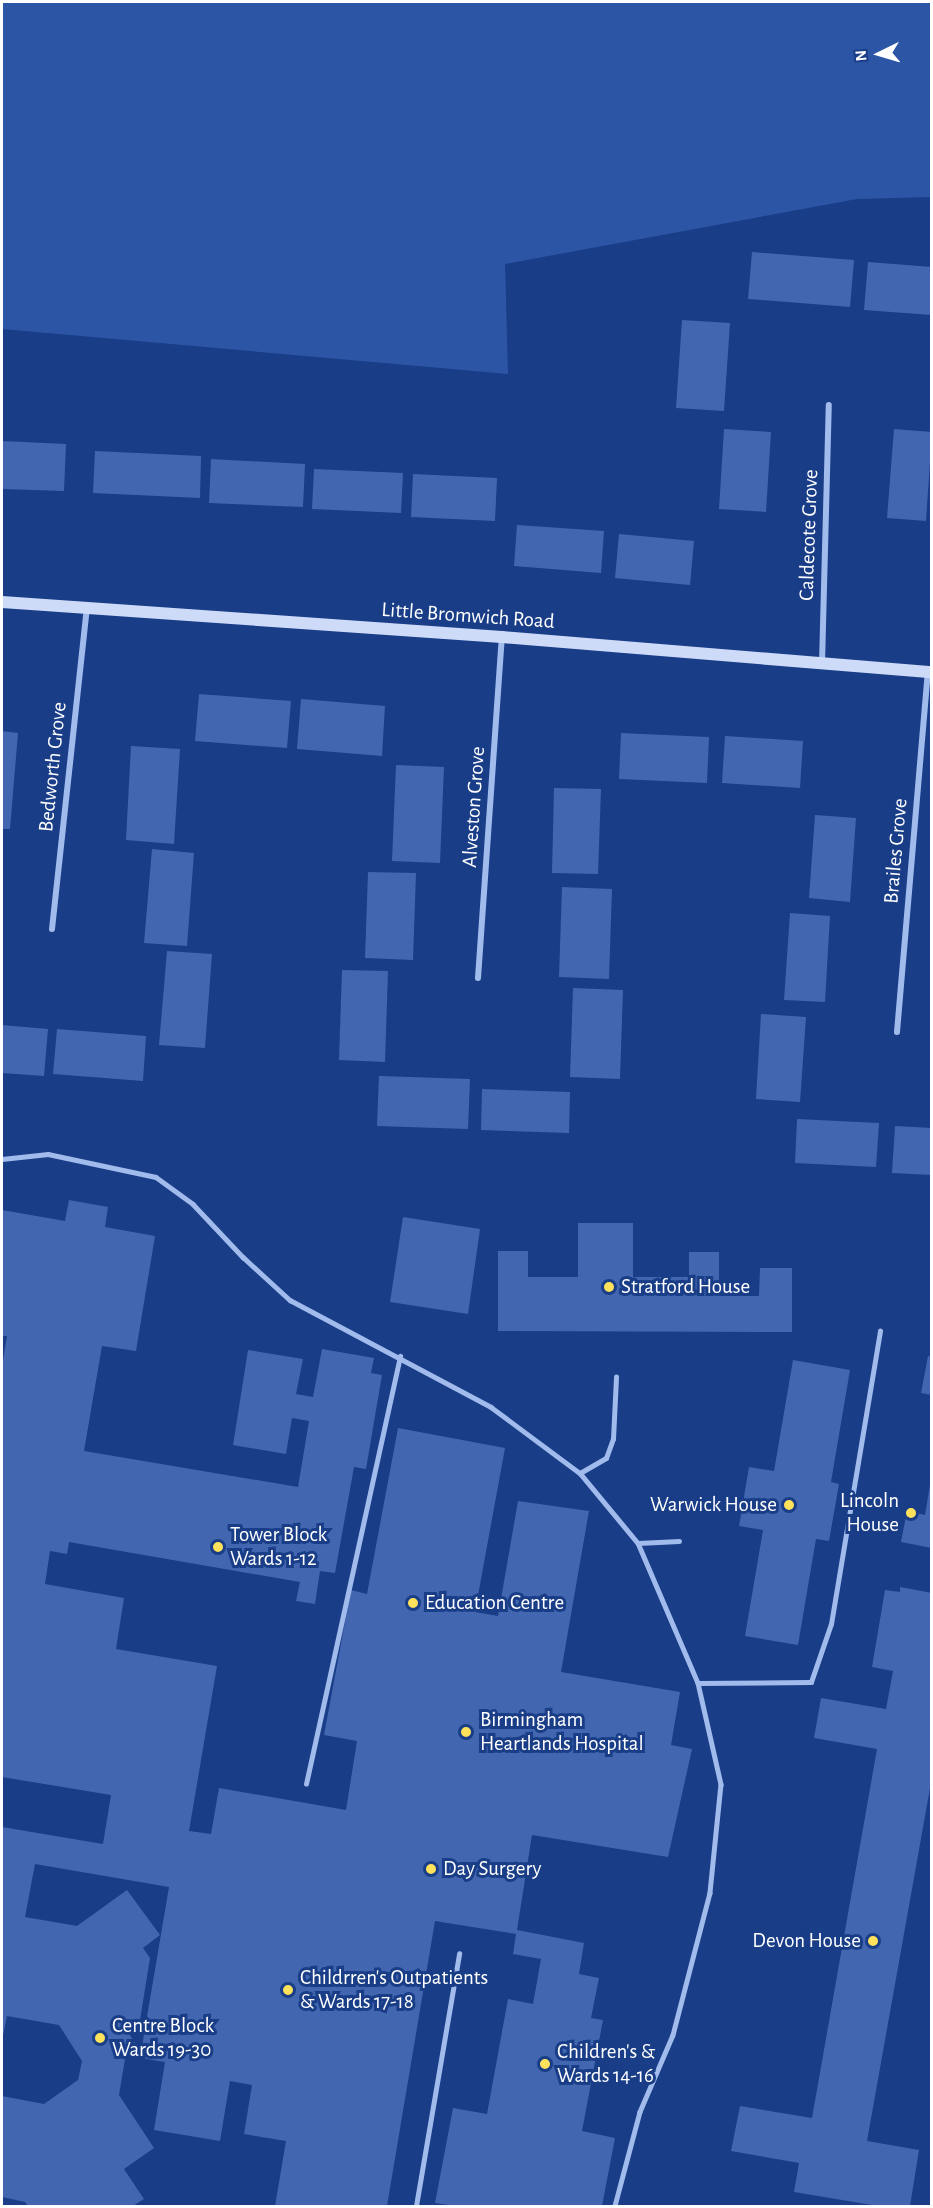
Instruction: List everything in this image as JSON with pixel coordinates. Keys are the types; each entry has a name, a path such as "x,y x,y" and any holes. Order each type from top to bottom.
{"street":[{"name":"Caldecote Grove","path":"822,665 830,405"},
{"name":"Little Bromwich Road","path":"2,602 502,637 822,665 930,672"},
{"name":"Bedworth Grove","path":"52,929 87,609"},
{"name":"Alveston Grove","path":"478,978 502,637"},
{"name":"Brailes Grove","path":"897,1032 930,672"}],"lane":[{"path":"2,1159 48,1155 156,1177 193,1204 243,1257 290,1300 400,1356 491,1407 580,1473 638,1543 698,1683 721,1784 710,1893 673,2035 639,2112 615,2206"},
{"path":"698,1683 812,1682 831,1624 880,1331"},
{"path":"306,1784 400,1356"},
{"path":"580,1473 606,1458 613,1440 616,1377"},
{"path":"638,1543 679,1541"},
{"path":"416,2206 459,1954"}],"shaded area":[{"path":"2,2 931,2 931,197 857,199 505,264 508,374 2,329"}],"building":[{"path":"752,252 854,260 850,307 748,299"},
{"path":"868,262 932,267 932,315 864,310"},
{"path":"682,320 730,323 724,411 676,408"},
{"path":"724,429 771,432 766,512 719,509"},
{"path":"894,429 932,432 926,521 887,518"},
{"path":"2,441 66,444 64,491 2,489"},
{"path":"95,451 201,456 200,498 93,493"},
{"path":"211,459 305,464 303,507 209,503"},
{"path":"314,469 403,473 401,513 312,509"},
{"path":"413,474 497,478 495,521 411,517"},
{"path":"517,525 604,531 601,573 514,566"},
{"path":"619,534 694,541 690,585 615,578"},
{"path":"199,694 291,701 287,748 195,741"},
{"path":"301,699 385,706 382,756 297,749"},
{"path":"2,731 18,733 10,829 2,829"},
{"path":"621,733 709,737 707,783 619,779"},
{"path":"725,736 803,741 800,788 722,783"},
{"path":"131,746 180,749 174,844 126,840"},
{"path":"396,765 444,767 440,863 392,861"},
{"path":"554,788 601,789 598,874 552,873"},
{"path":"815,815 856,818 850,902 809,898"},
{"path":"152,849 194,853 187,946 144,943"},
{"path":"368,872 416,873 413,960 365,958"},
{"path":"562,887 612,889 609,979 559,977"},
{"path":"790,913 830,916 825,1002 784,1000"},
{"path":"167,951 212,954 205,1048 159,1045"},
{"path":"342,970 388,971 385,1062 339,1060"},
{"path":"573,988 623,990 620,1079 570,1077"},
{"path":"761,1014 806,1017 800,1102 756,1099"},
{"path":"2,1025 48,1029 44,1076 2,1073"},
{"path":"57,1029 146,1036 143,1081 53,1074"},
{"path":"379,1076 470,1079 468,1129 377,1126"},
{"path":"482,1089 570,1092 569,1133 481,1130"},
{"path":"797,1119 879,1123 876,1167 795,1163"},
{"path":"895,1126 932,1128 932,1175 892,1173"},
{"path":"69,1200 108,1207 105,1227 155,1236 136,1351 102,1346 84,1451 298,1487 309,1421 292,1418 286,1454 233,1445 248,1350 303,1359 296,1394 313,1397 322,1349 374,1358 371,1373 382,1375 366,1469 354,1467 335,1573 320,1571 315,1604 296,1601 300,1582 69,1542 67,1554 50,1551 45,1584 124,1598 116,1649 217,1666 189,1831 211,1834 219,1788 346,1810 357,1741 324,1735 351,1590 367,1594 398,1428 505,1448 475,1612 498,1616 518,1501 589,1511 561,1672 680,1692 671,1745 692,1749 668,1857 532,1835 517,1930 584,1943 579,1974 599,1978 591,2018 603,2020 582,2131 615,2138 602,2206 455,2206 435,2203 453,2108 487,2114 508,1999 533,2004 541,1959 513,1954 516,1934 435,1921 387,2206 275,2206 286,2141 244,2134 252,2085 230,2081 220,2141 154,2130 165,2062 140,2058 169,1887 35,1864 25,1917 77,1926 127,1890 160,1935 143,1948 150,1958 140,2020 126,2029 138,2048 125,2059 119,2095 154,2148 124,2169 144,2199 133,2206 28,2206 25,2202 2,2197 2,2096 44,2104 78,2080 82,2061 59,2025 7,2016 2,2041 2,1827 103,1844 111,1795 2,1777 2,1366 7,1336 2,1336 2,1210 65,1221"},
{"path":"403,1217 480,1229 468,1314 390,1302"},
{"name":"Stratford House","path":"578,1223 633,1223 633,1277 689,1277 689,1252 719,1252 719,1296 759,1296 760,1268 792,1268 792,1332 498,1331 498,1251 528,1251 528,1277 578,1277"},
{"path":"928,1356 932,1357 932,1395 921,1393"},
{"name":"Warwick House","path":"793,1360 850,1370 831,1482 839,1484 829,1541 816,1539 798,1645 745,1636 763,1530 739,1526 749,1467 774,1471"},
{"name":"Lincoln House","path":"930,1485 932,1548 901,1542 907,1511 925,1515"},
{"name":"Devon House","path":"900,1587 932,1593 932,1777 867,2141 919,2150 910,2206 878,2206 794,2192 799,2163 731,2151 740,2106 812,2118 877,1749 814,1738 821,1698 886,1709 893,1671 872,1667 885,1590 900,1592"}],"place":[{"name":"Stratford House","path":"609,1287"},
{"name":"Warwick House","path":"789,1505"},
{"name":"Lincoln House","path":"911,1513"},
{"name":"Tower Block Wards 1-12","path":"218,1547"},
{"name":"Education Centre","path":"413,1603"},
{"name":"Birmingham Heartlands Hospital","path":"466,1732"},
{"name":"Day Surgery","path":"431,1869"},
{"name":"Devon House","path":"873,1941"},
{"name":"Childrren's Outpatients & Wards 17-18","path":"288,1990"},
{"name":"Centre Block Wards 19-30","path":"100,2038"},
{"name":"Children's & Wards 14-16","path":"545,2064"}]}
